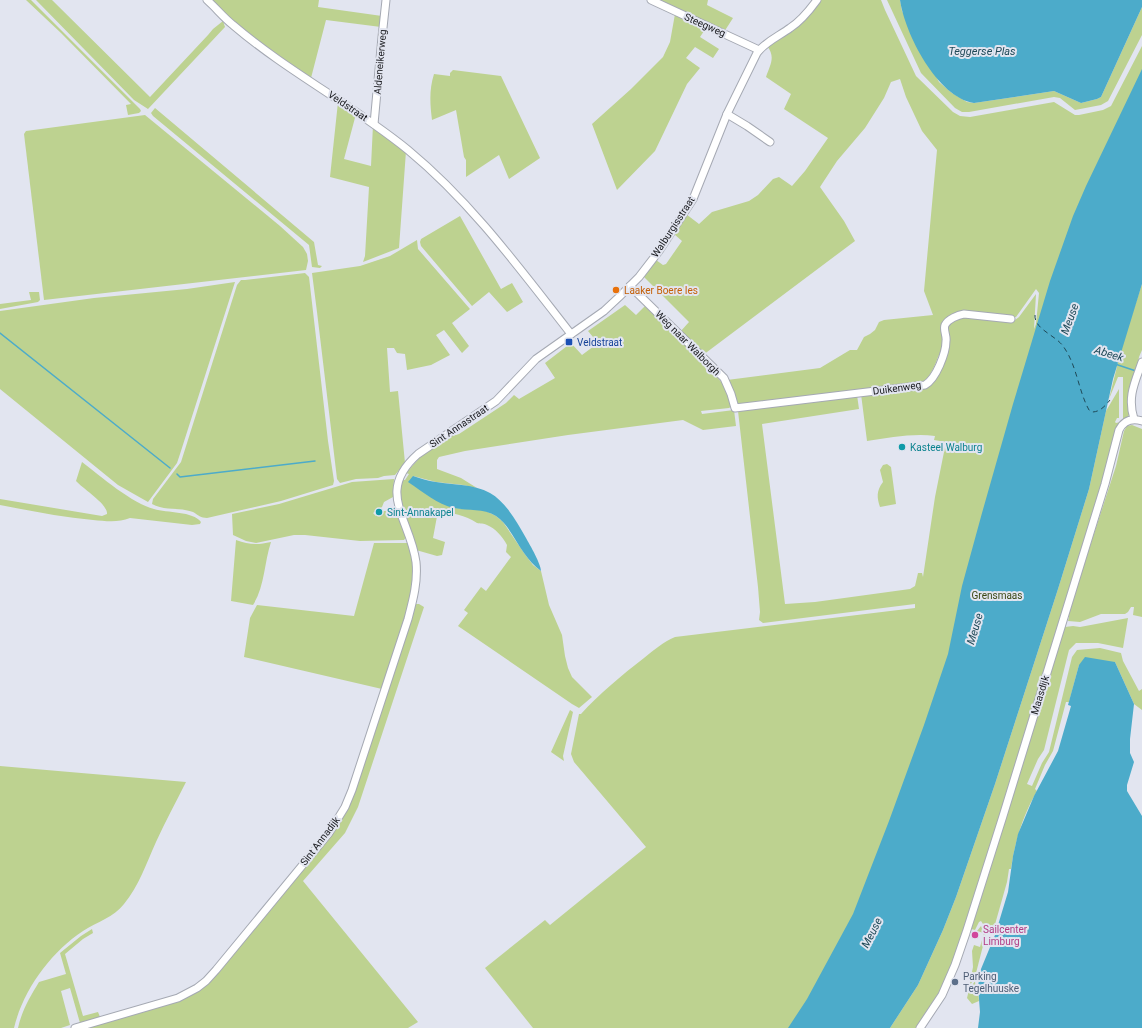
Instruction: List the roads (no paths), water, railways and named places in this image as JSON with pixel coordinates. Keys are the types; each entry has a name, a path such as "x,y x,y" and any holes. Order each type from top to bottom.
{"street":[{"name":"Veldstraat","path":"207,0 232,24 264,50 374,124 440,177 494,236 571,334"},
{"name":"Aldeneikerweg","path":"374,124 386,0"},
{"name":"Steegweg","path":"651,0 759,50"},
{"path":"759,50 796,24 817,0"},
{"name":"Walburgisstraat","path":"571,334 604,311 630,286 659,251 693,199 727,114 759,50"},
{"path":"727,114 770,142"},
{"name":"Weg naar Walborgh","path":"630,286 724,378 730,390 735,408"},
{"name":"Duikenweg","path":"735,408 925,385 933,377 939,364 946,342 945,327 948,321 964,314 1011,319"},
{"name":"Sint Annastraat","path":"410,540 397,498 399,478 408,463 427,448 496,401 528,365 571,334"},
{"path":"1140,368 1131,394 1134,419 1142,421"},
{"name":"Maasdijk","path":"920,1028 942,995 955,965 1040,698 1119,430 1126,422 1134,419"},
{"name":"Sint Annadijk","path":"75,1028 178,998 198,988 216,970 329,833 352,790 416,591 415,556 410,540"}],"water":[{"name":"Teggerse Plas","path":"900,0 1142,0 1142,7 1101,97 1081,103 1054,91 974,103 960,98 948,89 936,77 925,62 908,30"},
{"name":"Grensmaas","path":"1142,69 1142,284 1113,379 1089,489 995,784 956,897 918,985 890,1028 788,1028 807,999 853,914 889,821 948,654 962,586 1013,404 1050,281 1073,216 1086,186"},
{"path":"413,476 433,482 464,485 477,488 496,497 511,513 519,525 535,554 541,571 530,560 508,528 496,516 491,513 454,508 442,504 408,482"},
{"path":"1085,657 1115,662 1134,704 1130,753 1134,762 1127,785 1127,791 1142,816 1142,1028 978,1028 980,1012 978,986 981,969 995,935 1008,892 1018,834 1034,796 1058,751 1071,706 1068,705 1079,665"}],"waterway":[{"path":"0,333 170,468"},
{"name":"Abeek","path":"1115,364 1136,371"},
{"path":"177,474 180,477 315,461"}],"place":[{"name":"Laaker Boere Ies","path":"616,290"},
{"name":"Veldstraat","path":"569,342"},
{"name":"Kasteel Walburg","path":"902,447"},
{"name":"Sint-Annakapel","path":"379,512"},
{"name":"Sailcenter Limburg","path":"975,935"},
{"name":"Parking Tegelhuuske","path":"955,982"}],"water label":[{"name":"Meuse","path":"1070,319"},
{"name":"Meuse","path":"975,629"},
{"name":"Meuse","path":"872,933"}]}
